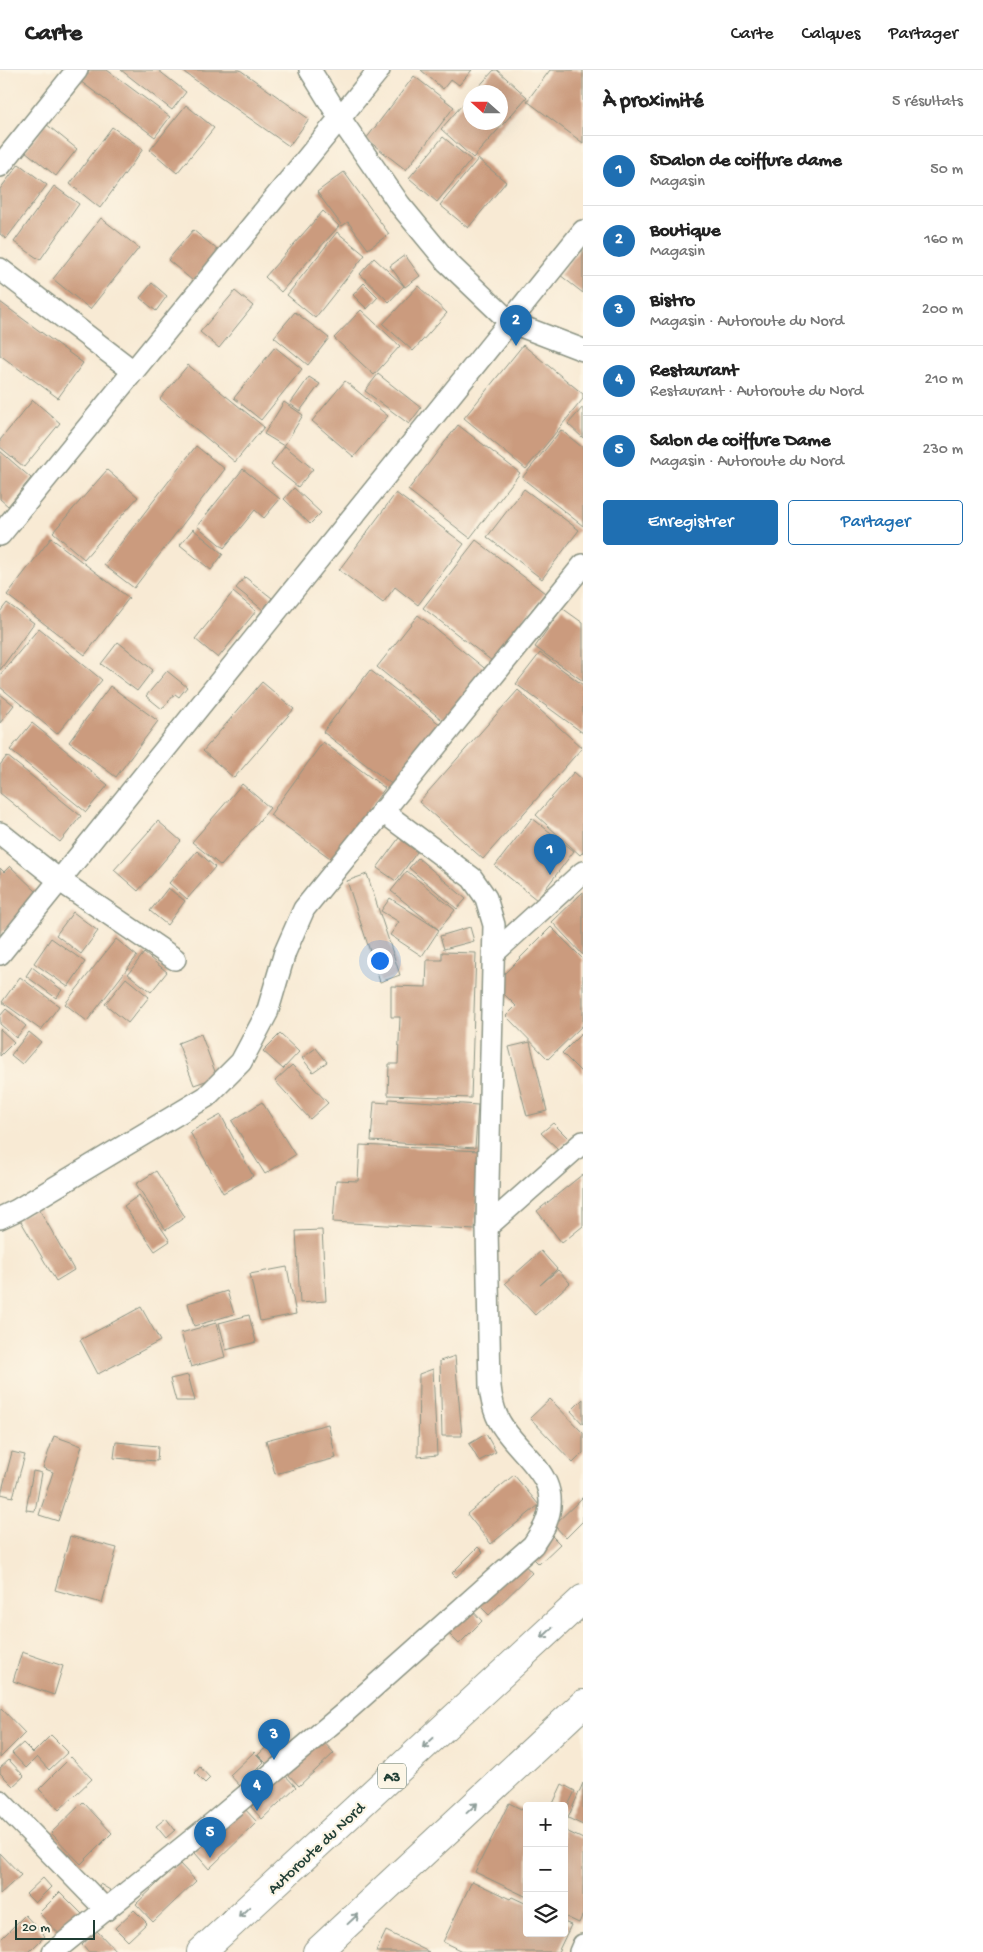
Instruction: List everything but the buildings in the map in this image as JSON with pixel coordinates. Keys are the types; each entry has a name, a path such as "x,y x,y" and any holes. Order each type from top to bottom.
{"highway":[{"name":"Autoroute du Nord","path":"201,1952 583,1599"},
{"path":"317,1952 583,1704"}],"street":[{"path":"0,166 77,70"},
{"path":"310,70 339,117 400,205 447,262 510,322 583,350"},
{"path":"0,535 379,70"},
{"path":"0,954 583,232"},
{"path":"0,269 133,371"},
{"path":"0,1218 17,1210 206,1097 241,1062 267,1013 286,952 304,909 583,564"},
{"path":"54,1952 342,1715 532,1544 545,1525 549,1507 549,1486 540,1470 505,1430 493,1408 490,1387 487,1227 494,925 486,898 472,878 382,811"},
{"path":"0,833 59,880 175,959"},
{"path":"494,953 583,872"},
{"path":"487,1227 583,1142"},
{"path":"0,1801 106,1910"},
{"path":"580,1952 583,1946"}],"place":[{"name":"Boutique","path":"516,346"},
{"name":"SDalon de coiffure dame","path":"550,875"},
{"name":"Bistro","path":"274,1760"},
{"name":"Restaurant","path":"257,1811"},
{"name":"Salon de coiffure Dame","path":"210,1858"}]}
